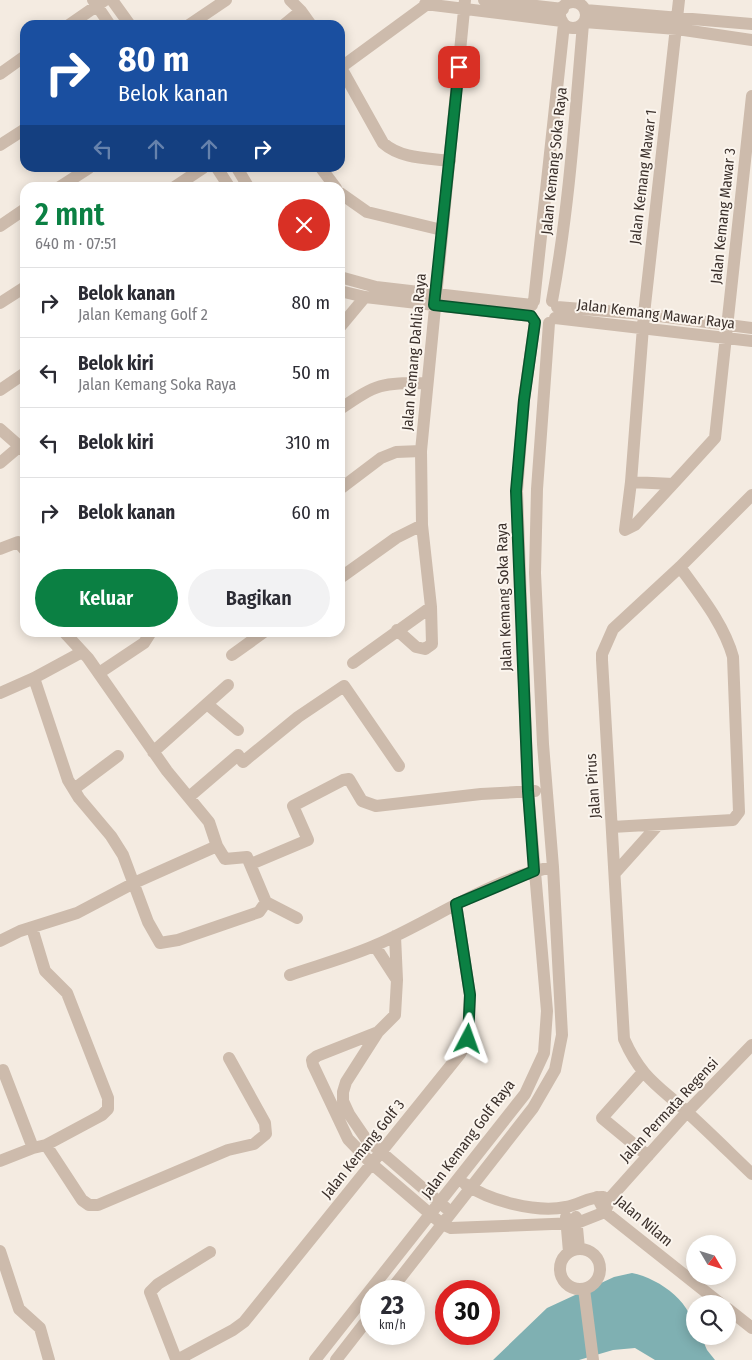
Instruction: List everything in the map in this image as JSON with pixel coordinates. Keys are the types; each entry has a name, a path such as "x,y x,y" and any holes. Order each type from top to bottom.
{"street":[{"path":"112,0 126,20"},
{"path":"196,20 226,0"},
{"path":"290,0 307,20"},
{"path":"484,0 564,12"},
{"name":"Jalan Kemang Mawar 1","path":"674,484 635,525 625,530 644,314 678,23 679,0"},
{"path":"75,20 98,2 107,20"},
{"path":"345,63 429,2 564,12 575,3 584,13 678,23 752,24"},
{"name":"Jalan Kemang Dahlia Raya","path":"397,630 416,647 430,648 433,639 422,525 421,451 434,298 450,161 464,5"},
{"path":"290,20 301,11"},
{"path":"564,12 571,28 584,13"},
{"name":"Jalan Kemang Soka Raya","path":"534,871 528,791 516,491 564,12"},
{"name":"Jalan Kemang Soka Raya","path":"553,867 546,791 535,573 538,489 553,312 570,184 584,13"},
{"path":"678,23 752,40"},
{"path":"0,74 20,60"},
{"path":"345,76 384,143 390,149 398,153 450,161"},
{"name":"Jalan Kemang Mawar 3","path":"674,484 715,438 752,96"},
{"path":"0,145 20,132"},
{"path":"67,182 83,172"},
{"path":"182,182 197,172"},
{"path":"345,197 367,212 442,230"},
{"path":"0,226 20,212"},
{"path":"345,278 376,287 434,298 533,311 542,325 553,312 546,298 533,311"},
{"path":"0,303 20,289"},
{"path":"345,292 365,297 434,298"},
{"path":"345,320 365,297"},
{"name":"Jalan Kemang Mawar Raya","path":"553,312 644,314 752,328"},
{"name":"Jalan Kemang Mawar Raya","path":"553,312 643,328 752,342"},
{"path":"0,390 20,376"},
{"path":"345,406 380,384 426,383"},
{"path":"0,429 20,446"},
{"path":"0,463 20,451"},
{"path":"345,485 381,458 396,452 421,451"},
{"path":"630,482 674,484"},
{"name":"Jalan Pirus","path":"752,495 680,567 612,629 602,654 624,1039 633,1060 653,1084 687,1112 752,1174"},
{"path":"345,574 396,538 422,525"},
{"path":"0,549 14,542 20,544"},
{"path":"612,827 733,820 739,812 733,657 718,621 680,567"},
{"path":"352,663 431,607"},
{"path":"68,637 99,673 153,752 209,822 217,846 225,860 247,857 266,902 297,918"},
{"path":"99,673 144,643 148,637"},
{"path":"232,655 257,637"},
{"path":"0,693 34,678 82,652"},
{"path":"34,678 68,780 123,854 148,922 158,941 163,944 259,912 266,902"},
{"path":"153,752 228,685"},
{"path":"189,797 238,755 243,762 298,717 344,686 400,766"},
{"path":"207,704 238,730"},
{"path":"74,789 118,756"},
{"path":"251,864 308,840 293,806 343,780 349,779 362,802 376,806 481,794 546,791"},
{"path":"615,872 658,825"},
{"path":"1,937 77,913 134,883 217,846"},
{"path":"290,975 376,946 456,904 534,871 553,867"},
{"name":"Jalan Kemang Golf Raya","path":"399,1280 546,1089 560,1055 562,1035 561,992 553,867"},
{"name":"Jalan Kemang Golf Raya","path":"315,1360 499,1129 525,1094 544,1053 547,1012 534,871"},
{"name":"Jalan Kemang Golf 3","path":"177,1359 233,1330 244,1322 460,1054 468,1039 470,995 456,904"},
{"path":"0,1161 46,1145 102,1116 108,1109 108,1098 67,993 45,971 32,928"},
{"path":"395,936 397,980 394,1015 378,1032 346,1082 343,1101 357,1129 380,1153 451,1213"},
{"path":"376,946 397,980"},
{"path":"378,1032 314,1058 313,1065 348,1139 372,1164 442,1224 451,1228 572,1223 605,1212"},
{"name":"Jalan Permata Regensi","path":"605,1212 611,1198 687,1112 752,1045"},
{"path":"46,1145 82,1200 89,1205 98,1206 228,1150 254,1144 266,1134 265,1123 228,1058"},
{"path":"3,1070 33,1148"},
{"path":"643,1072 602,1118 648,1156"},
{"path":"328,1097 343,1092"},
{"path":"499,1129 510,1138"},
{"path":"459,1180 471,1188 508,1203 570,1206 597,1197 611,1198"},
{"name":"Jalan Nilam","path":"597,1197 605,1212 710,1295"},
{"path":"570,1206 574,1250"},
{"path":"574,1250 592,1252 599,1263 600,1269 596,1282 584,1295 567,1286 560,1276 560,1263 574,1250"},
{"path":"0,1251 20,1308 40,1328 49,1360"},
{"path":"177,1359 150,1292 158,1284 210,1252"},
{"path":"584,1295 593,1360"},
{"path":"736,1315 752,1328"},
{"path":"336,1360 360,1329"}],"water":[{"path":"632,1273 643,1276 665,1287 686,1309 686,1345 705,1345 715,1360 655,1360 635,1348 613,1350 579,1360 493,1360 547,1308 614,1277"}],"route":[{"path":"459,67 434,305 531,316 535,322 524,400 516,491 528,791 534,871 524,873 456,904 470,995 468,1039"}]}
